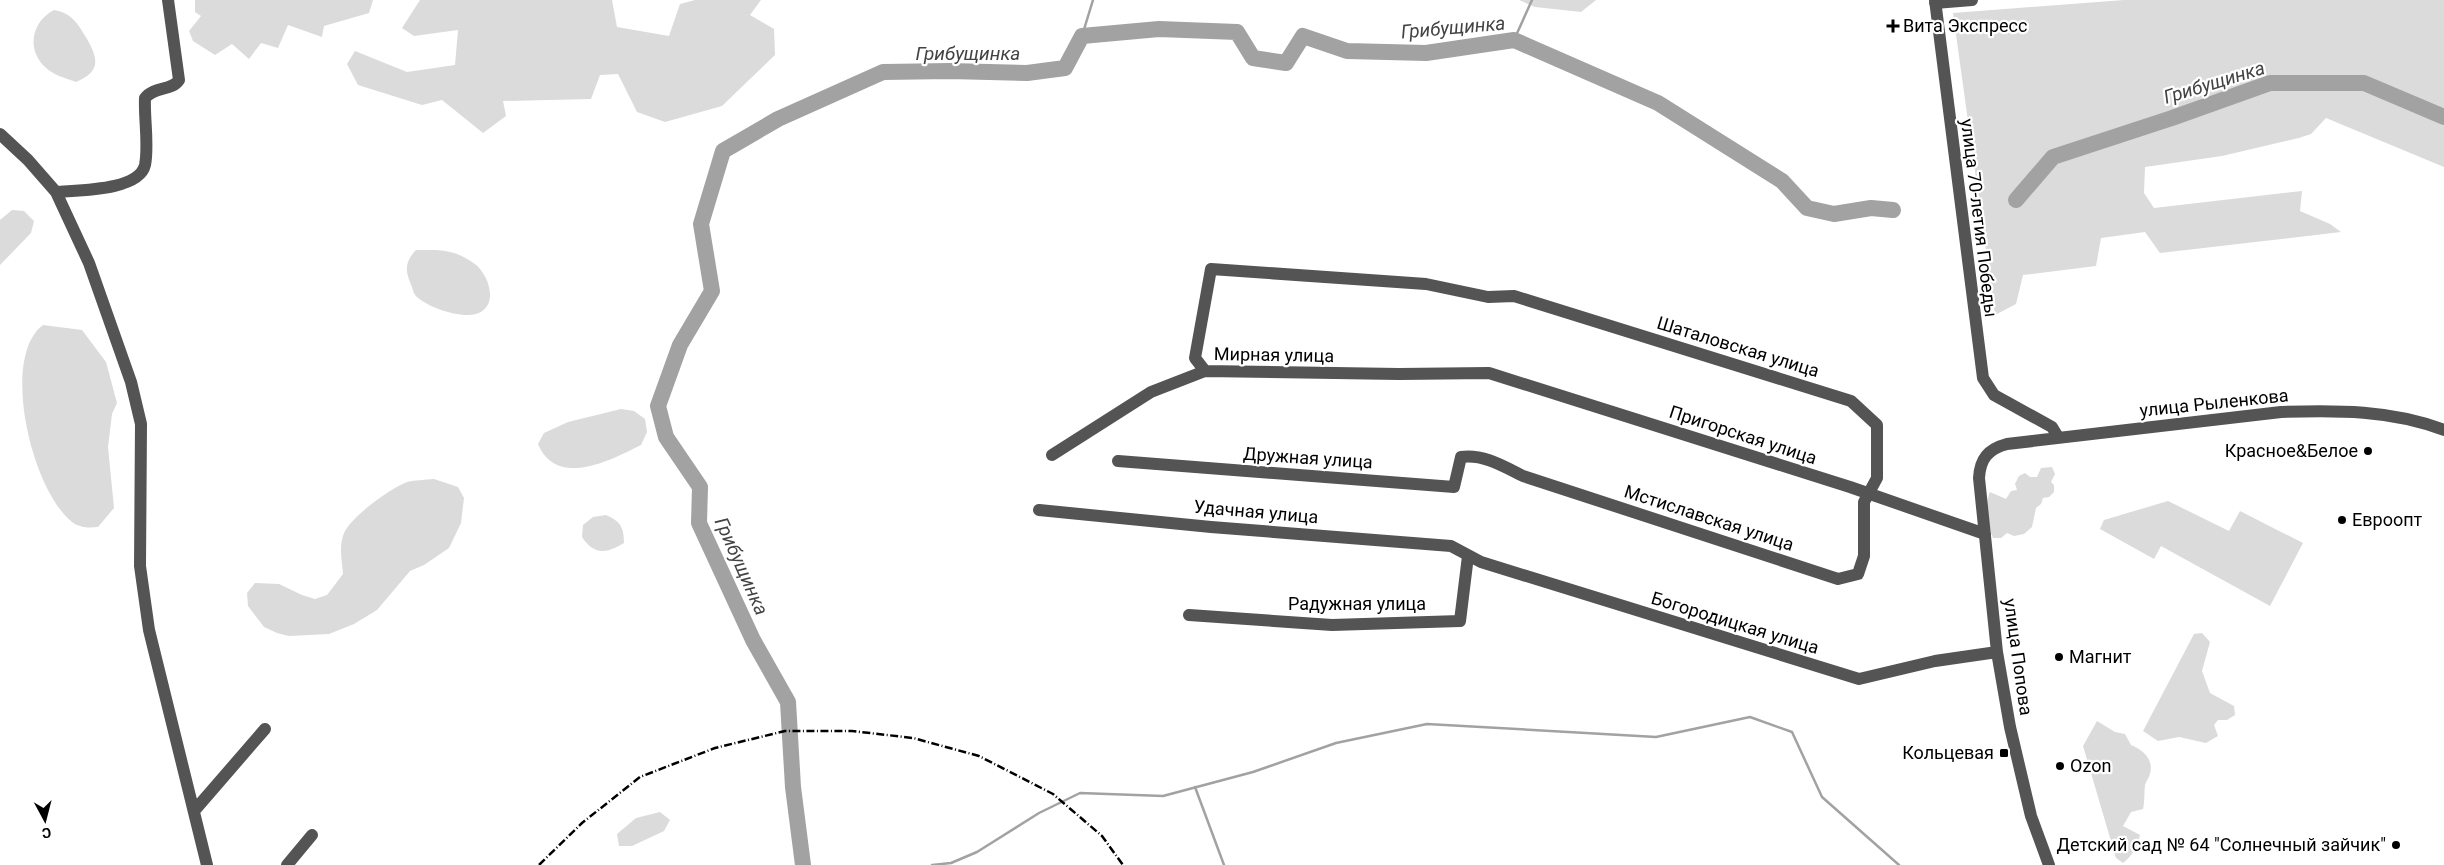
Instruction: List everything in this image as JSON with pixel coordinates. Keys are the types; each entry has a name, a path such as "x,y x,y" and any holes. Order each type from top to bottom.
{"street":[{"path":"56,192 122,185 133,181 145,166 146,98 153,90 171,86 180,80 168,0"},
{"name":"улица 70-летия Победы","path":"1972,0 1935,1 1983,378 1994,395 2052,427 2058,437"},
{"path":"0,134 28,160 56,192 89,263 131,382 140,424 140,566 149,630 207,865"},
{"name":"Шаталовская улица","path":"1205,371 1195,358 1211,269 1426,284 1488,297 1514,296 1851,401 1877,425 1877,478 1870,494"},
{"name":"Мирная улица","path":"1052,455 1151,392 1205,371 1398,374 1489,373"},
{"name":"Пригорская улица","path":"1489,373 1870,494 1985,534"},
{"name":"улица Рыленкова","path":"1989,452 2007,444 2058,437 2281,412 2325,410 2392,416 2444,430"},
{"name":"улица Попова","path":"1989,452 1980,468 1997,652 2021,781 2037,837 2049,865"},
{"name":"Мстиславская улица","path":"1471,455 1489,459 1532,479 1838,579 1858,574 1864,556 1864,502 1870,494"},
{"name":"Дружная улица","path":"1118,461 1454,487 1461,457 1471,455"},
{"name":"Удачная улица","path":"1039,510 1211,527 1451,546 1468,556"},
{"name":"Радужная улица","path":"1189,615 1332,624 1460,621 1468,556"},
{"name":"Богородицкая улица","path":"1468,556 1481,562 1859,679 1935,661 1997,652"},
{"path":"194,811 265,729"},
{"path":"287,865 312,835"}],"shaded area":[{"path":"195,0 373,0 369,13 324,26 322,37 288,25 278,48 261,43 249,59 232,44 215,55 193,41 189,31 201,16 195,12"},
{"path":"420,0 612,0 617,27 669,36 680,4 695,0 761,0 750,15 774,29 775,55 722,106 665,122 637,112 618,74 600,75 591,99 503,101 506,116 483,133 442,100 422,105 358,85 347,64 355,51 407,72 455,65 458,30 414,36 402,28"},
{"path":"1519,0 1596,0 1581,12 1535,7"},
{"path":"2124,0 2444,0 2444,167 2326,118 2311,134 2299,138 2222,156 2145,167 2144,193 2154,208 2302,191 2300,211 2330,224 2341,232 2160,253 2145,232 2101,238 2096,266 2023,275 2016,304 1995,315 1953,13"},
{"path":"54,10 60,11 74,20 94,53 95,65 93,70 90,74 76,82 50,71 37,57 34,48 35,31 39,23"},
{"path":"12,210 24,211 34,221 31,233 0,265 0,220"},
{"path":"416,250 449,252 475,264 484,274 489,286 490,298 486,308 474,314 457,314 439,309 417,297 414,294 407,272 409,259"},
{"path":"43,325 82,330 106,362 117,403 112,414 108,447 114,508 98,527 85,527 72,522 57,505 44,482 33,454 22,393 24,365 30,341"},
{"path":"621,409 634,411 645,419 647,432 641,445 615,458 585,467 571,468 558,465 547,458 538,444 544,433 568,422"},
{"path":"2052,467 2055,474 2051,482 2054,485 2054,492 2049,497 2043,498 2041,504 2036,508 2032,527 2024,534 2014,536 2007,533 2001,538 1993,538 1987,515 1987,503 1990,492 2006,499 2011,491 2017,490 2015,484 2019,476 2025,473 2030,477 2037,477 2041,468"},
{"path":"434,479 458,487 464,498 461,523 449,548 424,565 410,571 377,610 354,624 329,634 289,636 264,627 248,606 247,593 255,583 279,584 315,599 327,595 343,574 341,545 346,529 352,521 381,497 400,485 410,481"},
{"path":"2168,501 2229,531 2240,511 2303,543 2270,606 2161,546 2154,559 2100,529 2104,520"},
{"path":"606,515 620,525 624,543 606,551 596,550 582,537 583,525 593,517"},
{"path":"2202,633 2210,642 2202,671 2210,693 2234,706 2235,715 2227,720 2218,720 2214,725 2218,736 2206,743 2179,737 2158,741 2143,731 2194,634"},
{"path":"2097,721 2115,732 2125,734 2131,745 2147,756 2151,769 2145,785 2143,809 2131,812 2123,826 2140,835 2134,850 2123,863 2116,858 2083,746"},
{"path":"660,812 670,820 664,831 632,846 619,846 617,834 636,818"}],"waterway":[{"path":"1082,36 1093,0"},
{"path":"1514,40 1532,0"},
{"name":"Грибущинка","path":"803,865 793,787 788,702 753,640 699,523 700,487 666,437 658,406 680,345 712,291 701,224 723,151 778,119 883,72 1027,73 1065,68 1082,36 1159,29 1237,32 1253,58 1286,63 1303,36 1347,51 1426,53 1514,40 1658,103 1782,181 1807,208 1834,214 1871,208 1893,210"},
{"name":"Грибущинка","path":"2016,200 2053,157 2270,83 2364,83 2444,117"},
{"path":"932,865 951,863 977,852 1039,813 1080,793 1163,796 1253,772 1336,743 1427,724 1656,737 1750,717 1792,732 1822,797 1899,865"},
{"path":"1195,787 1224,865"}],"railway":[{"path":"539,865 582,823 640,777 715,748 785,731 852,731 913,738 979,756 1053,794 1102,836 1123,865"}],"place":[{"name":"Вита Экспресс","path":"1893,26"},
{"name":"Красное&Белое","path":"2368,451"},
{"name":"Евроопт","path":"2342,520"},
{"name":"Магнит","path":"2059,657"},
{"name":"Кольцевая","path":"2004,753"},
{"name":"Ozon","path":"2060,766"},
{"name":"Детский сад № 64 \"Солнечный зайчик\"","path":"2396,845"}]}
